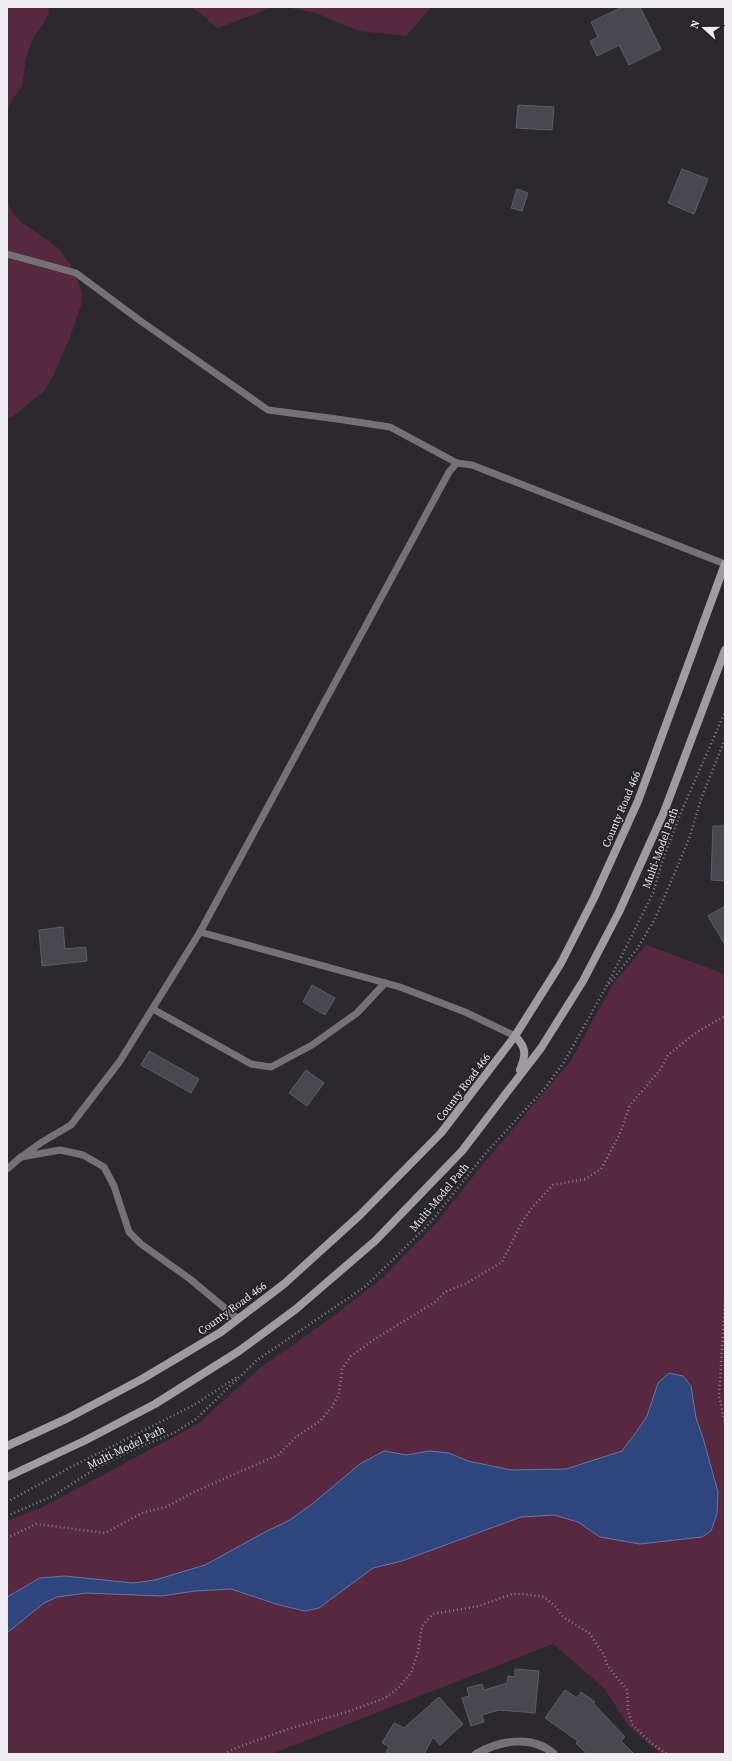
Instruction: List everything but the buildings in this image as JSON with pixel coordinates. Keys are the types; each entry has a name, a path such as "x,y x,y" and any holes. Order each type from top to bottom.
{"main road":[{"name":"County Road 466","path":"7,1446 66,1419 142,1379 221,1332 284,1284 360,1215 441,1133 515,1036 561,963 594,898 638,801 725,564"},
{"path":"7,1477 84,1441 155,1404 239,1351 296,1309 374,1241 462,1151 540,1048 583,981 619,912 664,812 725,650"},
{"path":"515,1036 523,1044 525,1057 517,1078"}],"street":[{"path":"476,1754 502,1742 530,1742 554,1754"}],"lane":[{"path":"7,254 76,273 142,322 268,410 390,428 457,463 472,465 725,564"},
{"path":"7,1169 42,1142 71,1125 120,1061 200,932 449,472 457,463"},
{"path":"200,932 400,987 465,1012 515,1036"},
{"path":"153,1009 251,1064 271,1067 312,1045 357,1013 385,983"},
{"path":"21,1157 60,1150 83,1155 104,1167 114,1186 129,1232 141,1244 190,1279 238,1319"}],"path":[{"name":"Multi-Model Path","path":"7,1516 53,1496 98,1467 128,1452 174,1433 196,1419 257,1360 366,1286 429,1224 484,1154 546,1087 564,1062 606,987 653,893 664,856 682,810 725,712"},
{"name":"Multi-Model Path","path":"606,987 637,949 655,919 689,839 701,799 725,739"},
{"path":"7,1538 36,1524 104,1533 144,1512 166,1507 194,1492 278,1456 296,1437 320,1421 332,1407 339,1394 342,1369 351,1356 375,1339 435,1302 445,1292 465,1284 502,1262 522,1222 553,1185 585,1179 601,1170 619,1136 630,1105 660,1070 668,1055 697,1032 725,1016"},
{"path":"725,1301 719,1396 725,1424"},
{"name":"Multi-Model Path","path":"7,1502 70,1467 194,1405 241,1375"},
{"path":"224,1754 236,1748 291,1728 347,1712 385,1698 398,1688 411,1673 418,1652 422,1626 433,1614 479,1606 512,1594 525,1594 544,1597 555,1606 563,1617 589,1633 604,1655 607,1665 627,1690 628,1710 632,1724 651,1743 667,1754"}],"shaded area":[{"path":"7,7 48,7 49,12 33,38 26,57 22,86 13,98 7,111"},
{"path":"192,7 272,7 218,28"},
{"path":"286,7 431,7 406,36 359,31 316,13"},
{"path":"7,199 12,212 21,222 57,247 70,264 82,292 81,305 69,340 54,374 44,391 11,418 7,419"},
{"path":"646,945 725,974 725,1754 660,1754 629,1726 604,1688 553,1644 271,1754 7,1754 7,1521 43,1507 198,1424 261,1367 330,1319 384,1277 436,1223 484,1163 570,1062 613,984"}],"water":[{"path":"669,1373 683,1376 691,1386 696,1418 718,1492 717,1514 711,1531 702,1537 640,1544 600,1537 578,1522 554,1515 521,1517 402,1561 373,1568 319,1608 305,1611 279,1605 231,1589 195,1591 161,1596 86,1593 57,1597 44,1603 7,1633 7,1597 40,1578 65,1576 133,1583 155,1580 205,1565 290,1520 312,1504 360,1464 384,1451 407,1455 429,1451 449,1453 468,1461 511,1470 566,1469 622,1451 647,1416 658,1383"}]}
